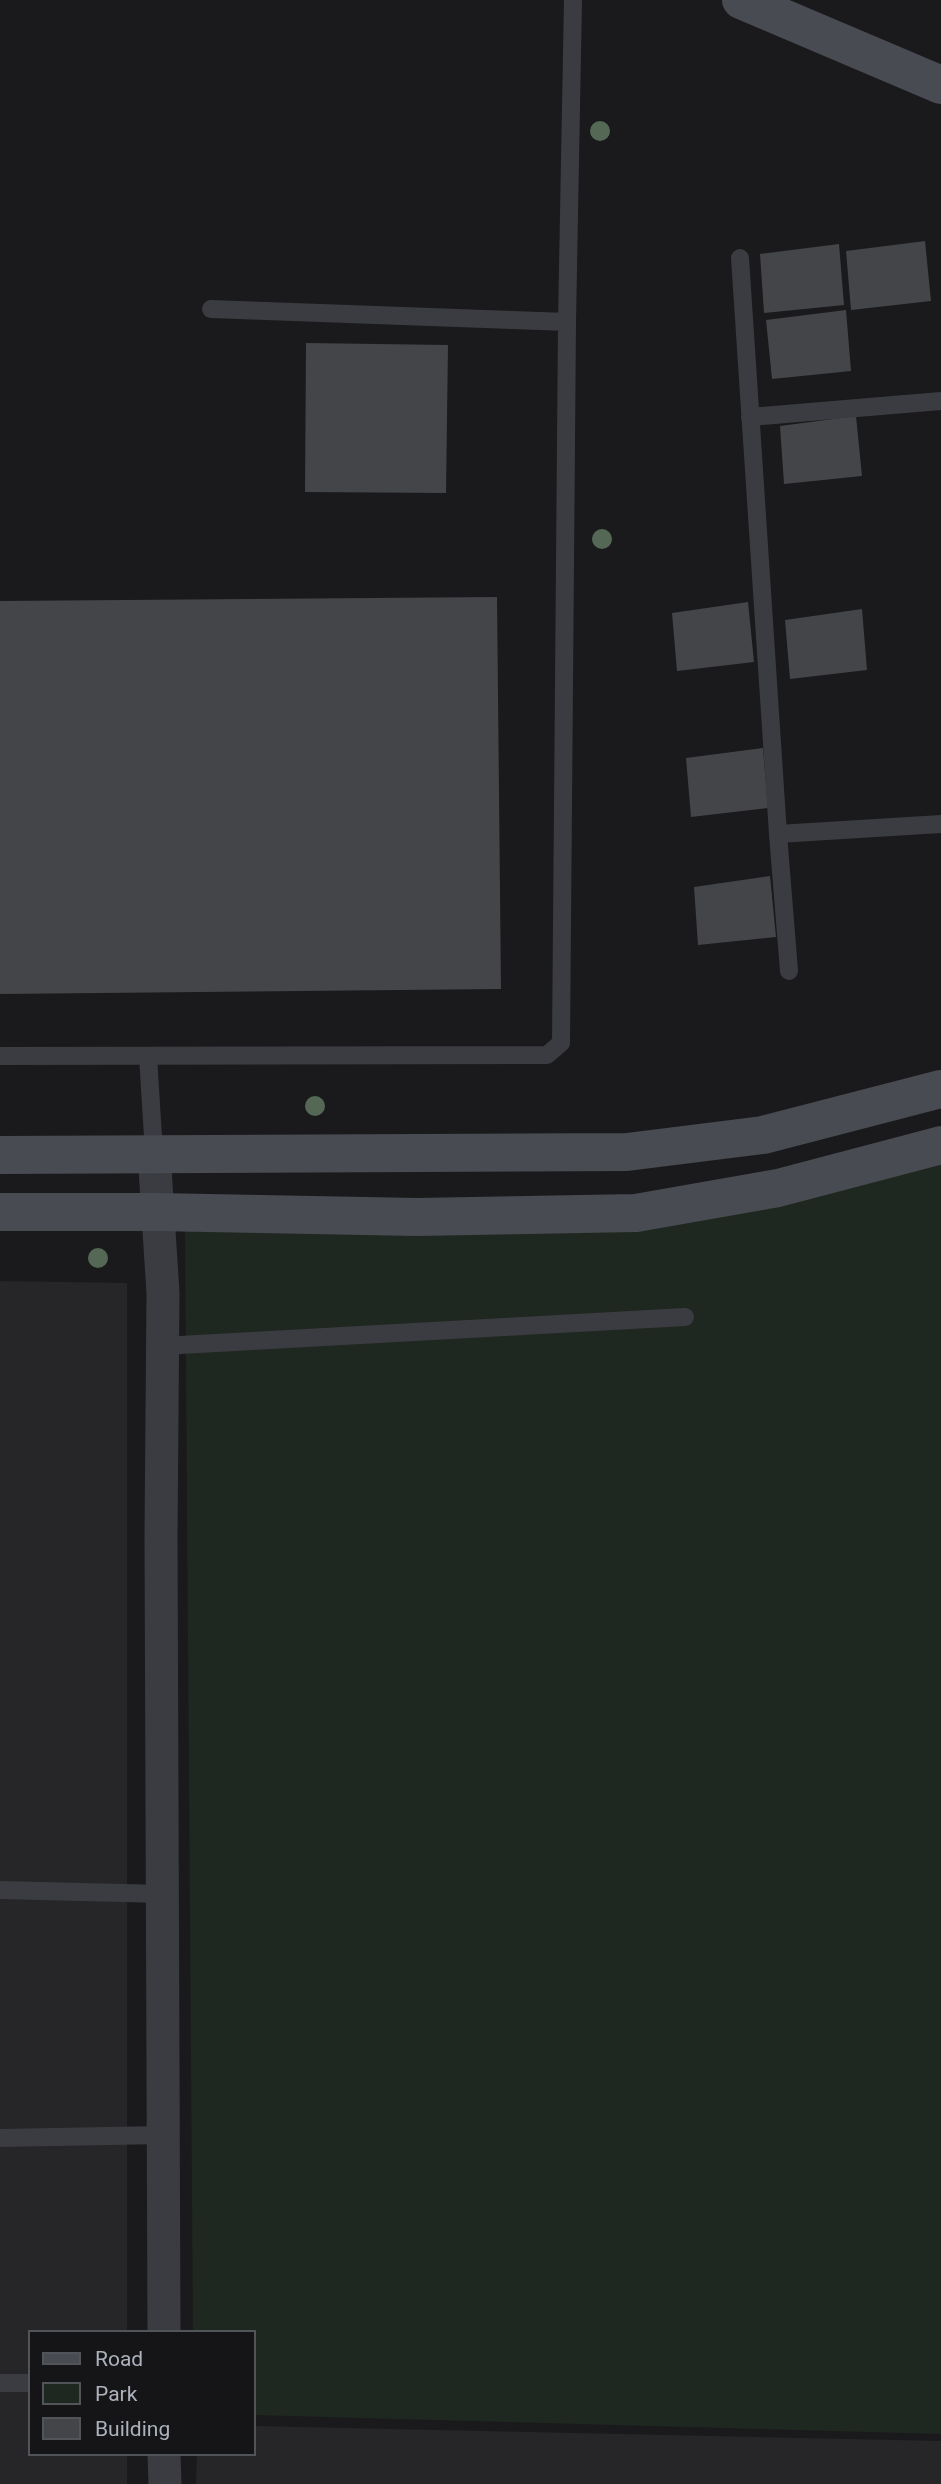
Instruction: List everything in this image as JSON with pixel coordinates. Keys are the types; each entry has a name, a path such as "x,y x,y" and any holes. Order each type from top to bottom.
{"street":[{"path":"741,0 941,85"},
{"path":"0,1155 627,1152 763,1135 941,1088"},
{"path":"0,1212 417,1217 635,1213 778,1188 941,1146"},
{"path":"154,1153 163,1293 164,2330"},
{"path":"164,2456 164,2484"}],"lane":[{"path":"0,1056 547,1055 561,1043 567,322 573,0"},
{"path":"740,258 789,971"},
{"path":"211,309 567,322"},
{"path":"750,417 941,401"},
{"path":"778,834 941,824"},
{"path":"148,1056 154,1153"},
{"path":"162,1346 685,1317"},
{"path":"0,1890 163,1894"},
{"path":"0,2137 163,2135"},
{"path":"0,2382 28,2384"}],"shaded area":[{"path":"0,1281 127,1283 127,2330 28,2330 28,2456 127,2456 127,2484 0,2484"},
{"path":"256,2426 941,2441 941,2484 196,2484 197,2456 256,2456"}],"green space":[{"path":"941,1163 941,2434 256,2415 256,2330 193,2330 185,1227 649,1230"}],"building":[{"path":"925,241 931,301 851,310 846,251"},
{"path":"839,244 844,305 764,313 760,254"},
{"path":"846,310 851,371 772,379 766,320"},
{"path":"306,343 448,345 446,493 305,492"},
{"path":"856,416 862,476 784,484 780,426"},
{"path":"497,597 501,989 0,994 0,601"},
{"path":"748,602 754,662 677,671 672,613"},
{"path":"862,609 867,670 790,679 785,620"},
{"path":"763,748 768,808 691,817 686,758"},
{"path":"770,876 776,937 698,945 694,887"}]}
